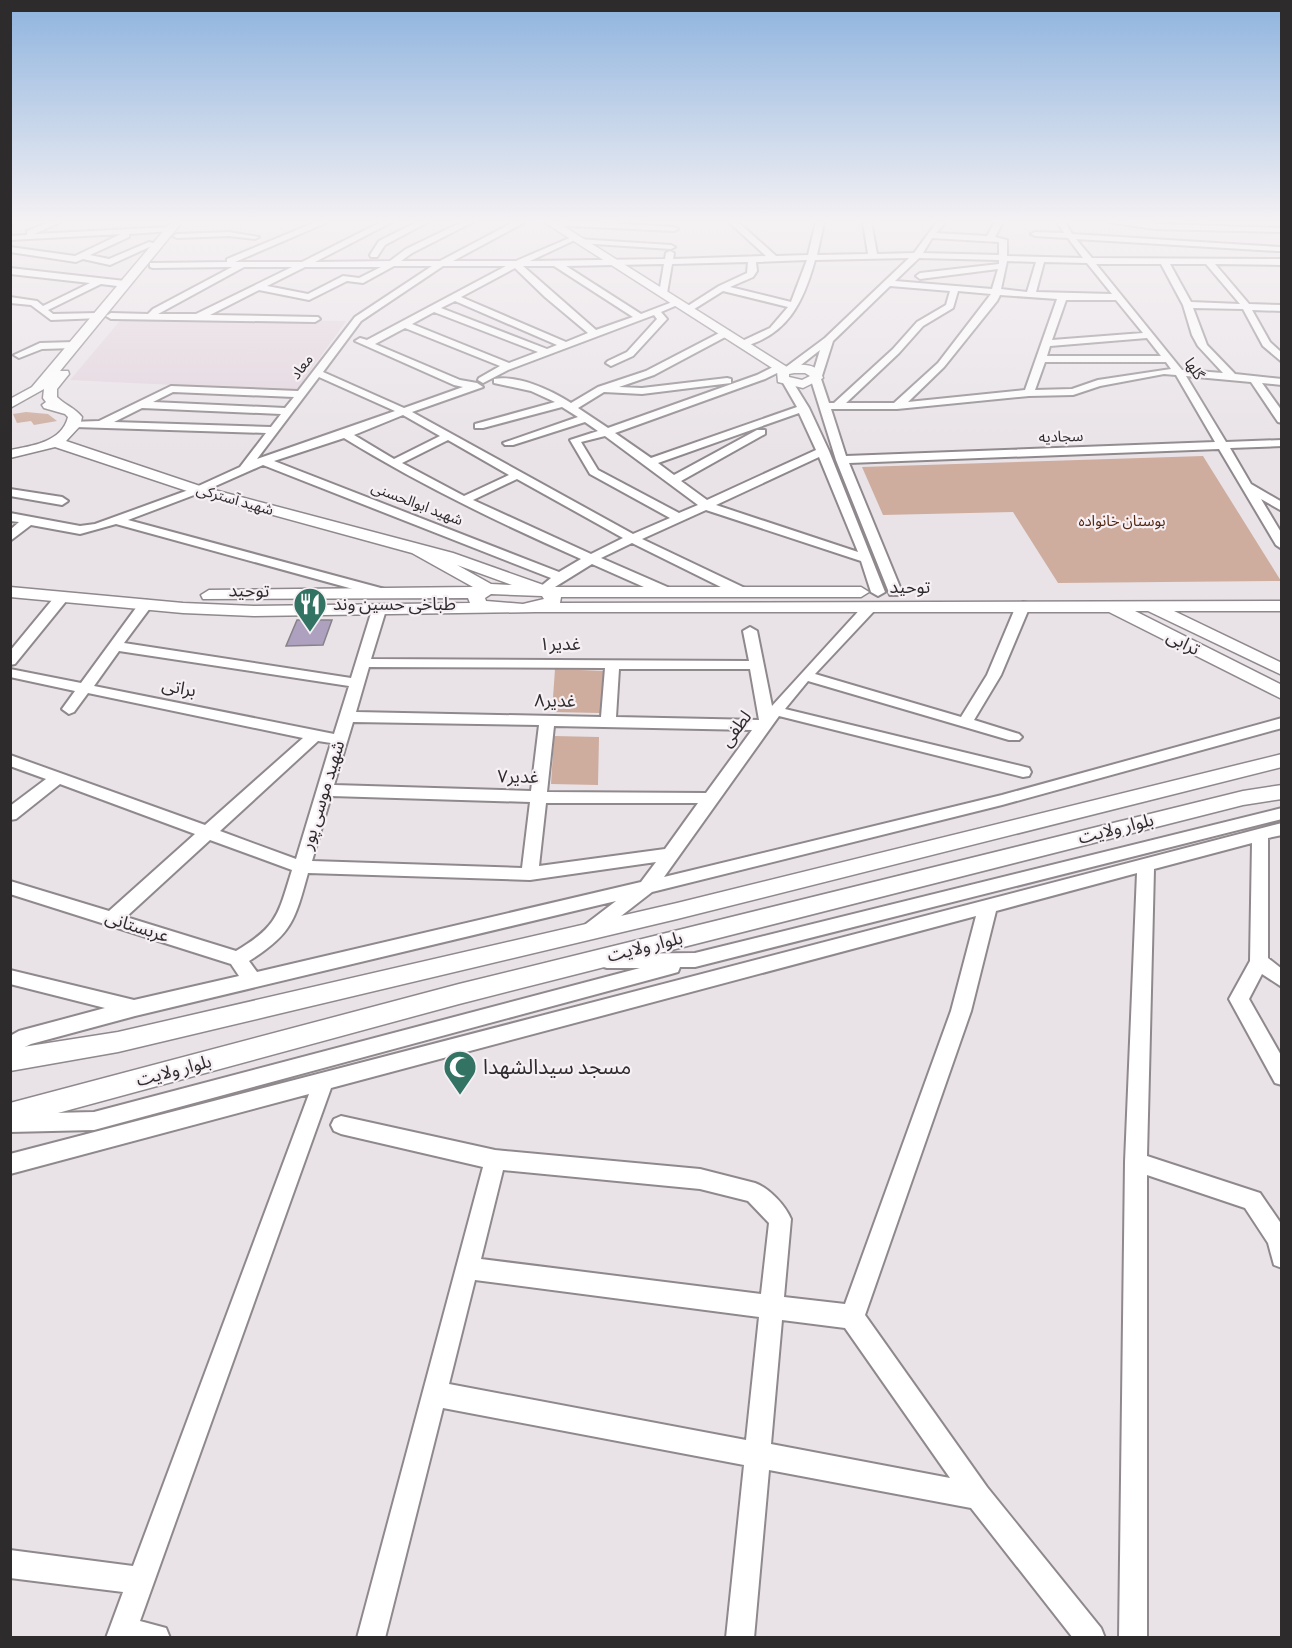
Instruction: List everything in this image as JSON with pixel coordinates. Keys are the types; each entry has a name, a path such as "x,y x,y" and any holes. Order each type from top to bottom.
{"main road":[{"path":"10,454 54,442 68,433 75,424 75,417 70,411 50,398 51,389 116,299"},
{"path":"10,405 37,390 74,345 121,299"},
{"path":"672,299 755,351 773,359 801,362"},
{"path":"755,351 803,384 817,378"},
{"path":"10,405 60,406"},
{"name":"شهید آسترکی","path":"54,442 198,490 418,550"},
{"path":"418,550 442,562 486,590 477,596 476,603 487,608"},
{"path":"418,550 447,556 543,597"},
{"path":"417,595 445,580 448,571 442,562"},
{"name":"توحید","path":"10,582 159,593 254,611 487,608 543,597 667,592 882,596 1023,606 1281,606"},
{"name":"توحید","path":"10,592 146,604 458,594 486,590 543,597 882,596 1086,592 1281,593"},
{"name":"ترابی","path":"1086,592 1281,693"},
{"name":"ترابی","path":"1129,592 1151,607 1281,670"},
{"path":"1192,607 1202,631"},
{"path":"1176,639 1178,632 1188,629 1202,631"},
{"name":"بلوار ولایت","path":"10,1060 118,1042 588,932 1281,760"},
{"name":"بلوار ولایت","path":"10,1115 588,962 1243,798 1281,792"}],"street":[{"path":"42,310 64,299"},
{"path":"150,317 156,310 178,299"},
{"path":"198,317 235,299"},
{"name":"معاد","path":"243,470 358,319 388,299"},
{"path":"367,344 450,299"},
{"path":"458,299 565,345"},
{"path":"553,299 595,334"},
{"path":"612,299 640,317"},
{"path":"10,517 80,530 118,521 198,490 263,461 345,434 401,410 457,391 487,384 506,367 655,311 683,306 698,299"},
{"path":"768,299 793,305"},
{"path":"743,344 773,330 796,299"},
{"path":"602,389 642,391 784,373 828,340 870,299"},
{"path":"838,405 896,351 920,324 950,306 952,299"},
{"path":"897,406 941,365 994,299"},
{"path":"1029,393 1061,299"},
{"name":"گلها","path":"1122,299 1179,372 1281,545"},
{"path":"1185,299 1197,335 1203,345 1232,376"},
{"path":"1238,299 1266,344 1281,359"},
{"path":"12,301 34,303 51,317 315,319"},
{"path":"1188,305 1281,308"},
{"path":"433,308 547,352"},
{"path":"611,363 630,354 662,319 655,311"},
{"path":"404,324 506,367"},
{"path":"479,426 567,405 602,389 650,373 726,333"},
{"path":"345,335 459,383 534,388 567,405 607,432 707,506 867,559"},
{"path":"1046,343 1151,335"},
{"path":"828,340 817,378 882,596"},
{"path":"20,355 40,346 74,345"},
{"path":"1040,359 1169,359"},
{"path":"825,406 897,406 1029,393 1073,392 1098,383 1164,371 1281,382"},
{"path":"317,373 401,410 633,538 742,592"},
{"path":"784,373 804,408 823,451 882,596"},
{"path":"679,518 594,472 575,440 607,432 761,377"},
{"path":"1255,380 1281,420"},
{"path":"100,425 171,389 300,394"},
{"path":"138,405 288,411"},
{"path":"650,462 804,408"},
{"path":"674,480 804,408"},
{"path":"510,444 586,418"},
{"path":"75,424 274,430"},
{"path":"345,434 392,464 464,500 667,592"},
{"path":"392,464 448,436"},
{"name":"سجادیه","path":"842,460 1281,443"},
{"path":"1269,444 1281,457"},
{"path":"543,597 559,577 591,559 823,451"},
{"name":"شهید ابوالحسنی","path":"263,461 559,577"},
{"path":"464,500 517,475"},
{"path":"1246,485 1281,508"},
{"path":"10,492 62,501"},
{"path":"10,537 29,520"},
{"path":"118,521 391,595"},
{"name":"لطفی","path":"647,887 769,719 805,676 882,596"},
{"path":"10,661 62,597"},
{"path":"69,709 146,604"},
{"path":"964,723 994,675 1023,606"},
{"name":"شهید موسی پور","path":"238,959 267,941 287,916 379,610"},
{"path":"750,631 769,719"},
{"path":"115,646 357,683"},
{"name":"غدیر۱","path":"363,663 756,665"},
{"path":"608,722 612,664"},
{"name":"براتی","path":"10,673 339,740"},
{"path":"805,676 1014,737"},
{"name":"غدیر۸","path":"346,717 608,722 769,719 1023,772"},
{"path":"530,874 547,721"},
{"path":"10,1046 26,1037 135,1008 253,982 1002,800 1281,723"},
{"path":"112,919 315,735"},
{"path":"10,760 301,867 530,874 671,854"},
{"path":"10,815 58,778"},
{"name":"غدیر۷","path":"324,790 537,797 710,798"},
{"path":"10,1123 94,1121 695,960 1281,813"},
{"path":"10,1164 1281,829"},
{"path":"1260,834 1259,961 1239,999 1281,1077"},
{"path":"1061,843 1079,864"},
{"path":"1133,1638 1136,1162 1146,864"},
{"name":"عربستانی","path":"10,887 238,959"},
{"path":"588,932 647,887"},
{"path":"852,1317 961,1011 988,906"},
{"path":"238,959 253,982"},
{"path":"588,962 695,960"},
{"path":"1259,961 1281,980"},
{"path":"10,977 135,1008"},
{"path":"156,1638 121,1635 324,1080"},
{"path":"341,1125 495,1160 700,1179 755,1192 780,1219 740,1638"},
{"path":"371,1638 495,1160"},
{"path":"1136,1162 1252,1200 1279,1240 1281,1257"},
{"path":"467,1268 852,1317 978,1496 1091,1638"},
{"path":"434,1394 978,1496"},
{"path":"10,1564 140,1581"}],"shaded area":[{"path":"124,316 346,321 296,391 70,380"}],"green space":[{"path":"26,412 48,414 57,421 34,425 31,421 17,423 13,414"},
{"name":"بوستان خانواده","path":"1203,456 1281,581 1058,583 1013,512 883,515 862,467"},
{"path":"555,669 605,671 600,713 552,712"},
{"path":"554,736 599,737 598,785 551,784"}],"building":[{"name":"طباخی حسین وند","path":"297,620 332,620 323,645 286,646"}],"place":[{"name":"طباخی حسین وند","path":"310,633"},
{"name":"مسجد سیدالشهدا","path":"460,1096"}]}
